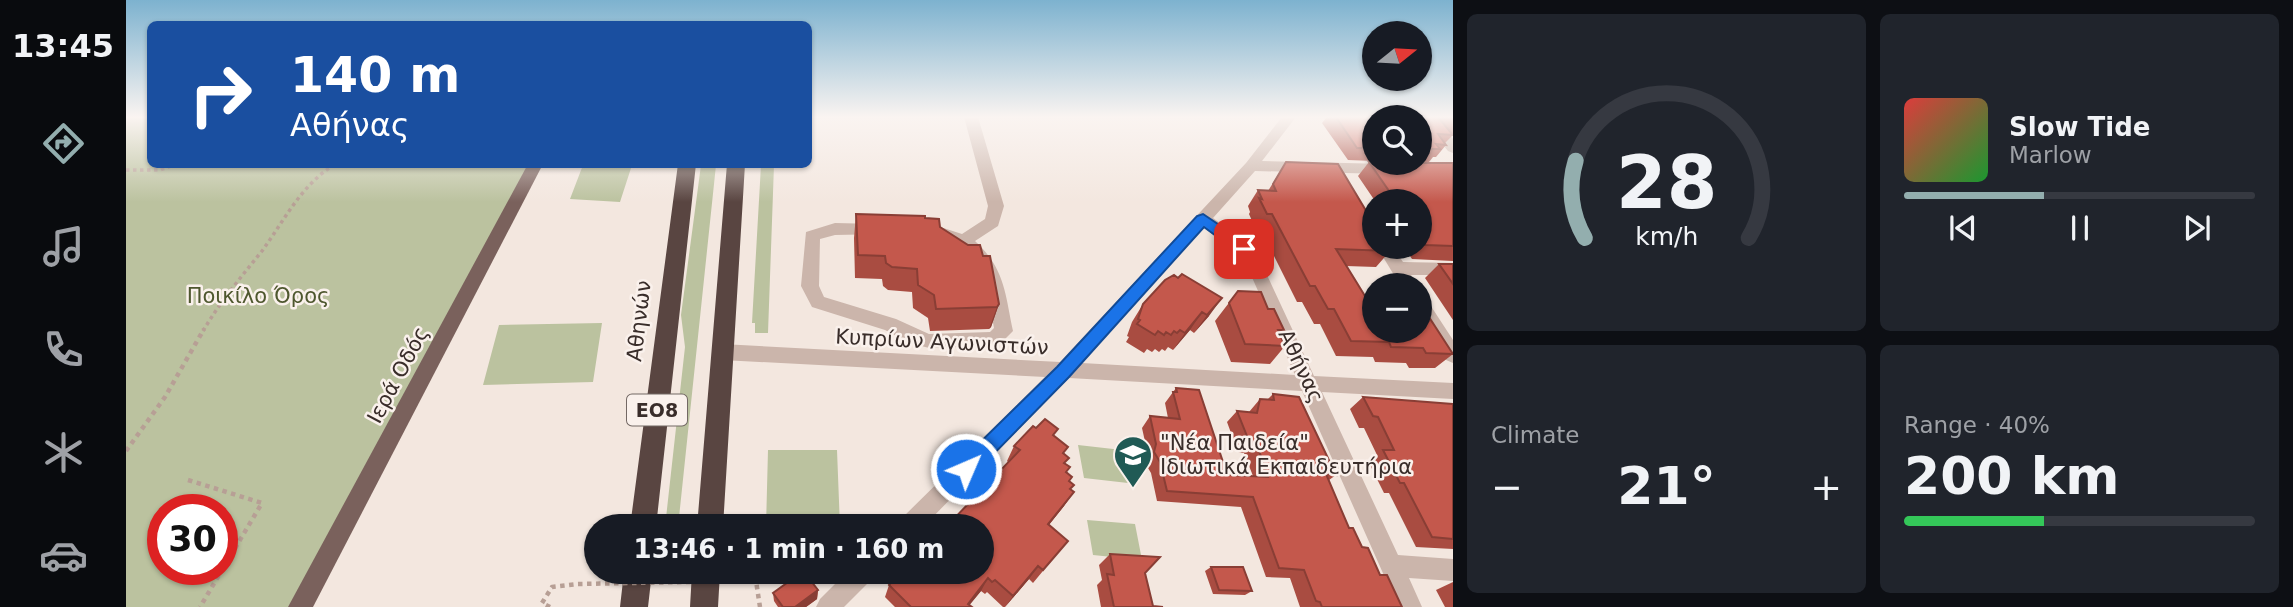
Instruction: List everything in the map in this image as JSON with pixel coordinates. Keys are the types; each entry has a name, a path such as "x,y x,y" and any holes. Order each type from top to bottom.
{"highway":[{"name":"Αθηνών","path":"645,514 687,168"},
{"name":"ΕΟ8","path":"711,514 736,168"},
{"path":"634,607 637,584"},
{"path":"704,607 705,584"}],"main road":[{"name":"Ιερά Οδός","path":"300,607 534,168"}],"street":[{"path":"964,240 992,222 996,206 979,145"},
{"path":"921,514 1063,372 1267,145"},
{"path":"1251,166 1362,168"},
{"path":"1335,168 1348,188"},
{"name":"Αθήνας","path":"1203,219 1244,249 1309,383 1410,607"},
{"path":"835,229 940,231 964,240 985,260 992,274 1004,331 994,340 929,341 916,338 890,324 818,302 810,286 812,236 835,229"},
{"path":"1392,259 1401,273"},
{"path":"1398,268 1453,269"},
{"path":"1432,322 1453,355"},
{"name":"Κυπρίων Αγωνιστών","path":"722,352 1453,391"},
{"path":"1390,566 1453,570"},
{"path":"828,607 851,584"}],"path":[{"path":"126,170 166,168"},
{"path":"126,451 165,397 215,310 264,248 286,213 329,168"},
{"path":"188,480 262,503 200,607"},
{"path":"550,607 542,603 552,587 578,584 756,581 760,607"}],"green space":[{"name":"Ποικίλο Όρος","path":"126,145 147,145 147,168 534,168 300,607 126,607"},
{"path":"582,168 631,168 620,202 570,199"},
{"path":"701,168 716,168 679,514 666,514 685,347 681,315"},
{"path":"761,168 774,168 768,333 755,333 755,323 752,323"},
{"path":"602,323 593,382 483,385 499,325"},
{"path":"1078,445 1122,450 1128,483 1084,478"},
{"path":"768,450 837,450 839,514 766,514"},
{"path":"1087,520 1135,524 1142,560 1093,555"}],"building":[{"path":"1286,162 1338,164 1362,204 1362,250 1336,249 1362,291 1362,341 1351,341 1334,309 1328,309 1315,286 1310,286 1272,214 1267,214 1258,190 1276,191 1273,184"},
{"path":"1432,163 1453,163 1453,246 1432,245 1432,189 1388,189 1378,175 1432,175"},
{"path":"856,214 925,216 939,219 940,227 968,245 980,245 983,256 990,256 999,304 997,307 936,309 934,295 918,285 917,269 892,267 886,263 885,256 858,255"},
{"path":"1439,264 1453,264 1453,284"},
{"path":"1182,274 1222,298 1207,315 1202,312 1185,333 1180,330 1171,335 1166,332 1164,335 1158,331 1155,335 1137,324 1143,304 1165,280 1174,275 1178,278"},
{"path":"1238,291 1261,292 1268,309 1274,309 1284,330 1278,330 1285,346 1245,344 1229,303"},
{"path":"1432,322 1453,354 1426,353 1423,348 1391,347 1389,343 1432,343"},
{"path":"1176,388 1199,390 1225,468 1230,475 1268,477 1256,442 1249,441 1237,411 1257,413 1260,399 1274,400 1273,394 1299,397 1336,475 1326,474 1349,528 1353,528 1362,547 1368,548 1380,575 1387,575 1402,607 1322,607 1320,602 1316,601 1304,570 1279,568 1253,497 1167,491 1160,462 1154,452 1156,444 1150,416 1180,419 1173,392 1177,392"},
{"path":"1363,397 1453,404 1453,539 1432,537 1404,483 1400,483 1383,450 1394,450 1378,417 1373,416"},
{"path":"1045,419 1058,429 1053,435 1068,447 1063,453 1069,458 1064,463 1070,467 1066,472 1072,477 1069,481 1074,485 1070,489 1074,492 1048,524 1068,541 1043,570 1038,566 1013,596 994,581 994,514 958,514 1020,450 1014,446 1033,426 1036,428"},
{"path":"1110,554 1160,557 1145,573 1153,606 1163,607 1114,607 1107,574 1114,575"},
{"path":"1211,567 1243,567 1252,591 1219,590"},
{"path":"785,584 813,584 818,590 795,607 783,607 773,593"},
{"path":"983,584 968,604 972,607 911,607 889,585"}],"place":[{"name":"\"Νέα Παιδεία\" Ιδιωτικά Εκπαιδευτήρια","path":"1133,489"}],"route":[{"path":"966,469 1063,372 1203,219 1244,249"}]}
